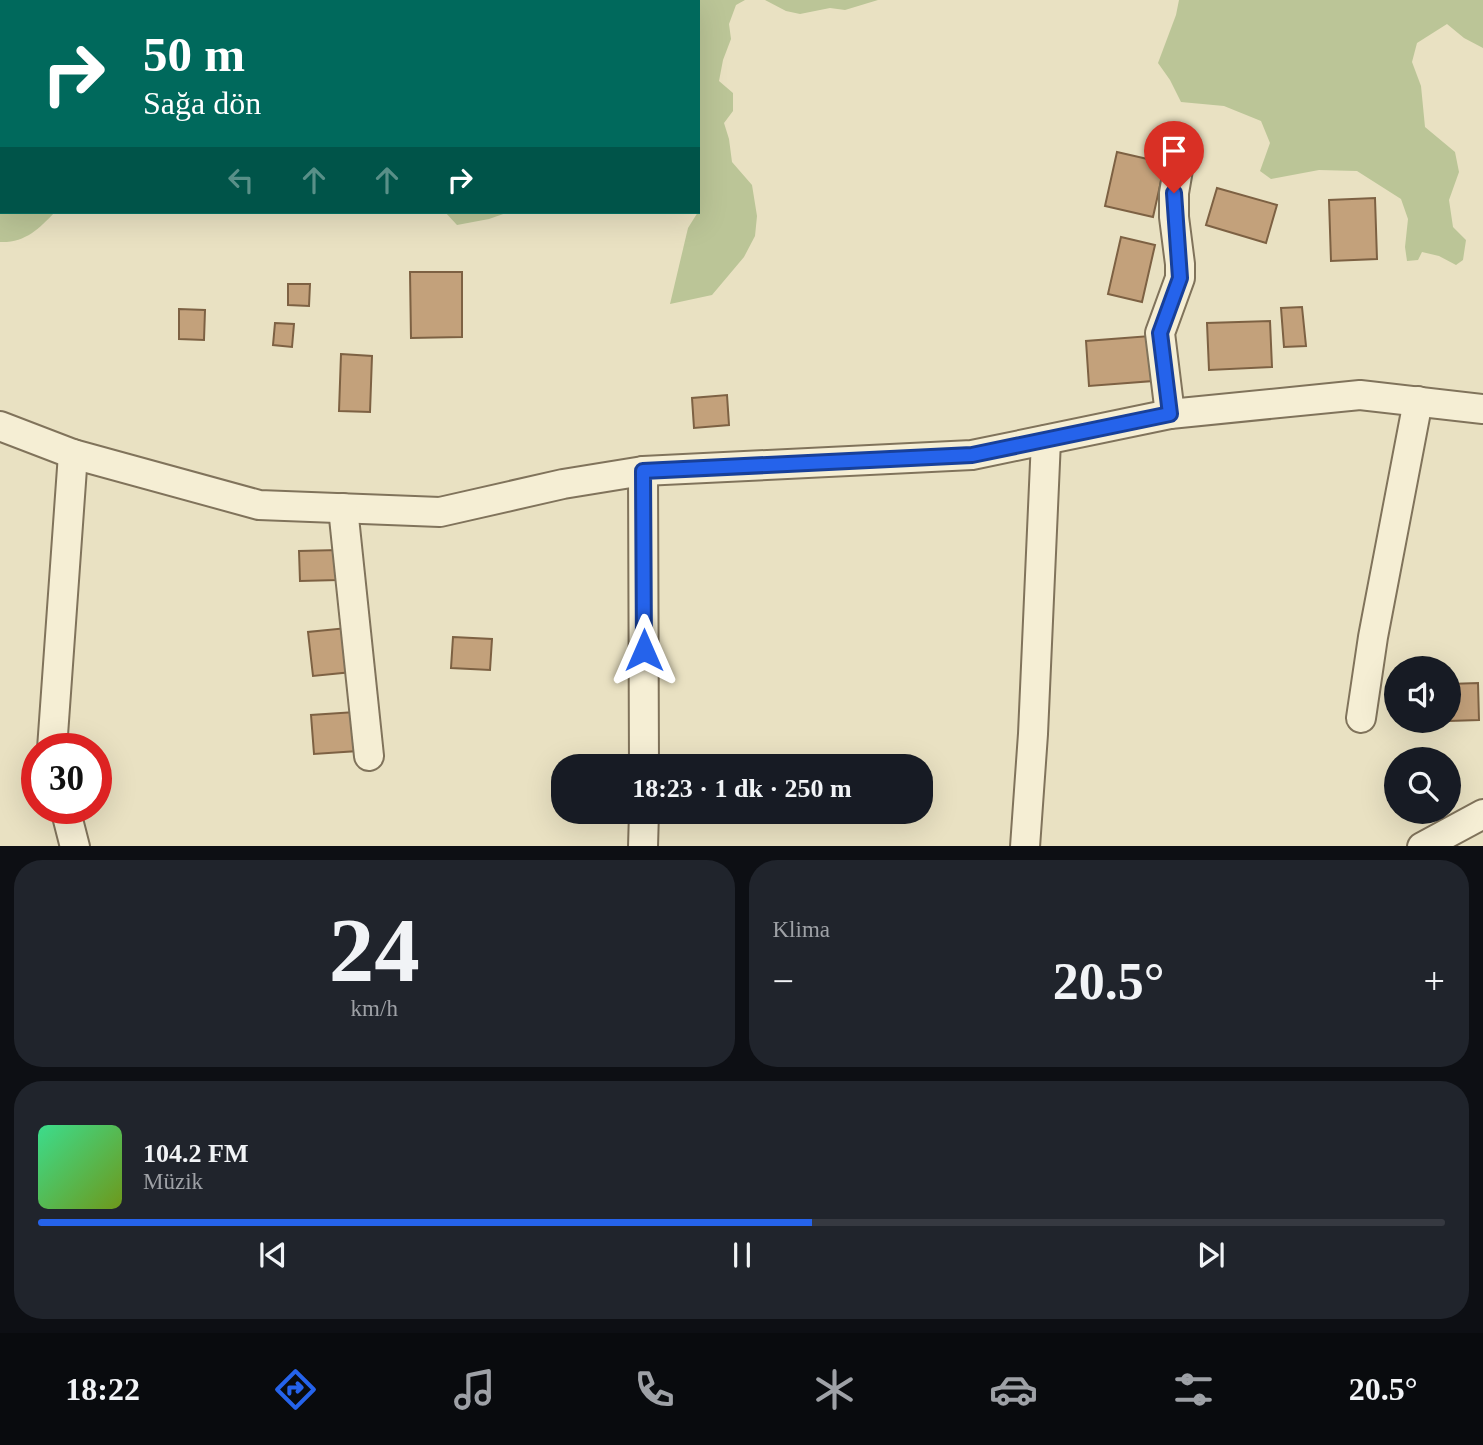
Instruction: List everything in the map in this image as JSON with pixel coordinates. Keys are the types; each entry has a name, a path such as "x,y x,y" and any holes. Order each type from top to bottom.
{"street":[{"path":"1170,414 1160,333 1180,278 1174,193 1182,146"},
{"path":"0,426 74,454 259,505 440,512 563,484 643,471 972,455 1170,414 1360,395 1483,409"},
{"path":"1361,718 1373,637 1418,401"},
{"path":"1025,846 1033,734 1046,440"},
{"path":"53,733 74,454"},
{"path":"643,471 644,754"},
{"path":"343,508 369,756"},
{"path":"1422,846 1483,814"},
{"path":"69,824 75,846"},
{"path":"643,824 643,846"}],"green space":[{"path":"700,0 745,0 736,5 729,24 731,39 719,81 733,93 733,111 724,123 732,162 752,185 757,216 755,236 744,257 712,295 670,304 688,228 697,214 700,214"},
{"path":"765,0 878,0 845,10 830,8 800,14 786,11"},
{"path":"1179,0 1483,0 1483,48 1464,38 1447,24 1417,43 1412,62 1421,86 1425,127 1455,152 1459,172 1449,200 1453,227 1466,240 1463,260 1456,265 1439,256 1422,252 1418,260 1407,261 1405,247 1408,219 1401,199 1357,171 1319,170 1271,179 1260,171 1270,143 1261,121 1224,106 1181,102 1158,63"},
{"path":"0,214 53,214 24,237 0,242"},
{"path":"447,214 503,214 489,219 457,225"}],"building":[{"path":"1117,152 1165,163 1153,217 1105,206"},
{"path":"1217,188 1277,205 1266,243 1206,225"},
{"path":"1375,198 1377,259 1331,261 1329,200"},
{"path":"1121,237 1155,245 1142,302 1108,294"},
{"path":"410,272 462,272 462,337 411,338"},
{"path":"288,284 310,284 309,306 288,305"},
{"path":"1302,307 1306,346 1284,347 1281,308"},
{"path":"179,309 205,310 204,340 179,339"},
{"path":"1270,321 1272,367 1209,370 1207,323"},
{"path":"275,323 294,324 292,347 273,345"},
{"path":"1150,336 1153,381 1089,386 1086,341"},
{"path":"341,354 372,356 370,412 339,411"},
{"path":"727,395 729,425 694,428 692,398"},
{"path":"338,550 338,580 300,581 299,551"},
{"path":"347,628 352,672 313,676 308,632"},
{"path":"453,637 492,639 490,670 451,668"},
{"path":"1478,683 1479,720 1461,721 1461,684"},
{"path":"355,712 358,751 314,754 311,715"}],"route":[{"path":"644,650 643,471 972,455 1170,414 1160,333 1180,278 1174,193"}]}
